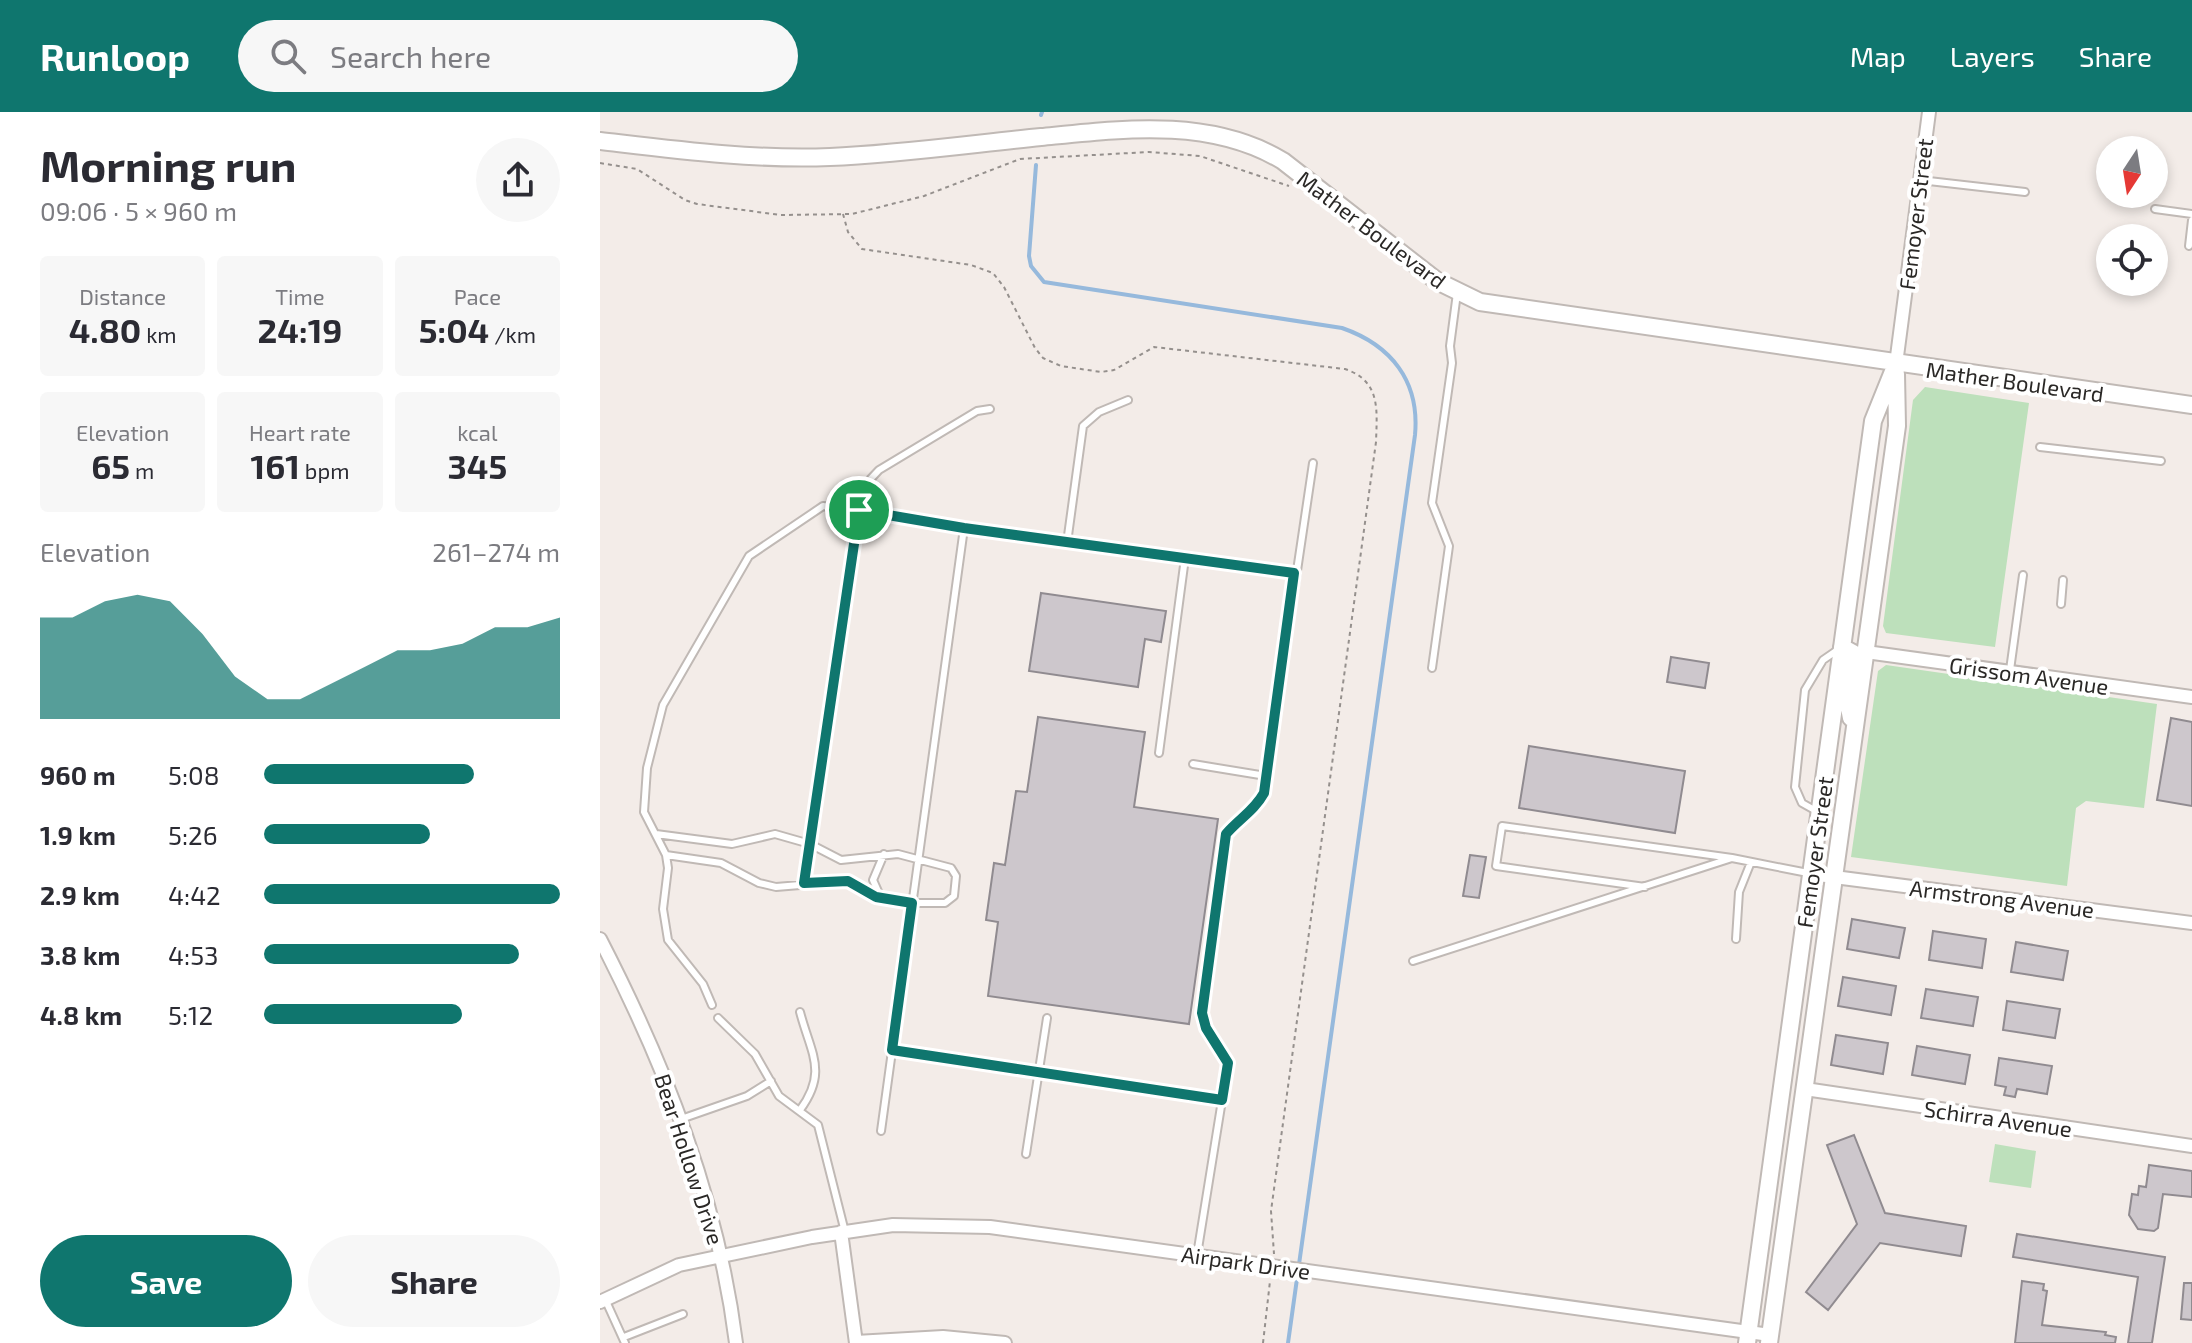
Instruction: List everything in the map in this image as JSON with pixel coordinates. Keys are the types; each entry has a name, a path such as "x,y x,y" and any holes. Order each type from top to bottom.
{"street":[{"name":"Femoyer Street","path":"1770,1339 1897,426 1896,364 1929,112"},
{"name":"Mather Boulevard","path":"600,141 714,155 789,158 871,154 1143,127 1229,139 1256,147 1283,161 1437,281 1457,293 1495,305 2192,405"},
{"name":"Femoyer Street","path":"1748,1337 1873,421 1896,364"},
{"path":"1842,647 1853,653 1847,697 1854,736"},
{"name":"Grissom Avenue","path":"1866,652 2192,697"},
{"name":"Armstrong Avenue","path":"1811,874 2192,923"},
{"name":"Bear Hollow Drive","path":"600,939 681,1119 723,1257 736,1343"},
{"name":"Schirra Avenue","path":"1805,1089 2192,1146"},
{"name":"Airpark Drive","path":"602,1300 679,1265 843,1232 893,1225 990,1227 1280,1266 1770,1339"},
{"path":"843,1232 856,1343 943,1337 1005,1343"}],"lane":[{"path":"1920,180 2025,192"},
{"path":"2155,209 2192,214"},
{"path":"2189,246 2192,220"},
{"path":"1432,668 1449,546 1432,503 1452,363 1450,346 1457,293"},
{"path":"1067,543 1083,426 1099,412 1128,400"},
{"path":"804,883 863,487 879,470 977,411 990,409"},
{"path":"2040,447 2161,461"},
{"path":"1197,1255 1228,1063 1206,1028 1202,1013 1226,834 1240,818 1255,810 1264,793 1294,573 1313,463"},
{"path":"712,1005 703,984 668,940 663,909 668,868 666,855 644,812 647,768 663,705 749,556 823,506 1294,573"},
{"path":"881,1131 964,528"},
{"path":"1159,753 1185,558"},
{"path":"2010,672 2023,575"},
{"path":"2061,604 2063,580"},
{"path":"1819,812 1802,803 1795,787 1805,690 1823,660 1842,647"},
{"path":"1193,764 1266,776"},
{"path":"1645,887 1496,866 1502,826 1732,858 1811,874"},
{"path":"656,834 732,844 775,834 810,844 841,860 884,854 919,858 951,868 956,876 954,896 945,903 912,903 881,898 848,881 767,885 721,863 666,855"},
{"path":"881,898 873,880 884,854"},
{"path":"1413,961 1732,858"},
{"path":"1736,939 1739,892 1751,862"},
{"path":"800,1012 818,1077 815,1090 800,1110"},
{"path":"718,1018 755,1054 779,1096 818,1125 843,1232"},
{"path":"1026,1154 1047,1018"},
{"path":"892,1050 1222,1100"},
{"path":"681,1119 747,1096 771,1081"},
{"path":"602,1300 624,1340 683,1314"}],"path":[{"path":"600,163 637,169 685,200 697,204 781,215 843,214 898,205 1020,159 1149,152 1200,156 1293,188"},
{"path":"843,214 848,232 862,249 971,265 993,273 1000,280 1035,348 1051,363 1101,372 1122,366 1154,347 1174,348 1345,369 1356,373 1372,388 1377,406 1376,442 1271,1211 1275,1250"},
{"path":"1263,1343 1269,1283"}],"green space":[{"path":"1925,387 2029,403 1995,647 1886,633 1883,626 1913,400"},
{"path":"1886,665 2157,704 2144,808 2086,801 2076,808 2067,886 1851,857 1878,671"},
{"path":"1995,1144 2036,1151 2031,1188 1989,1182"}],"building":[{"path":"1041,593 1166,611 1161,642 1145,639 1138,687 1029,671"},
{"path":"1671,657 1709,663 1705,688 1667,682"},
{"path":"1038,717 1145,732 1134,807 1218,819 1189,1024 988,996 998,922 986,920 994,863 1005,865 1016,791 1027,792"},
{"path":"2171,718 2192,722 2192,806 2157,800"},
{"path":"1529,746 1685,771 1675,833 1519,808"},
{"path":"1470,855 1486,857 1479,898 1463,896"},
{"path":"1852,919 1905,928 1899,958 1847,949"},
{"path":"1933,931 1986,939 1982,968 1929,960"},
{"path":"2016,942 2068,951 2063,980 2011,972"},
{"path":"1843,977 1896,986 1891,1015 1838,1006"},
{"path":"1926,989 1978,997 1973,1026 1921,1018"},
{"path":"2007,1001 2060,1009 2055,1038 2003,1030"},
{"path":"1836,1035 1888,1043 1883,1074 1831,1065"},
{"path":"1917,1046 1970,1055 1965,1084 1912,1075"},
{"path":"1999,1058 2052,1066 2047,1094 2017,1089 2015,1097 2004,1095 2006,1087 1995,1085"},
{"path":"1854,1135 1885,1213 1966,1226 1961,1256 1880,1243 1828,1310 1806,1292 1857,1224 1827,1145"},
{"path":"2149,1165 2192,1171 2192,1197 2163,1194 2158,1228 2154,1231 2138,1229 2129,1215 2132,1194 2138,1195 2139,1186 2146,1187"},
{"path":"2017,1234 2165,1257 2152,1343 2128,1343 2138,1277 2013,1257"},
{"path":"2022,1281 2044,1284 2043,1290 2047,1291 2042,1325 2106,1332 2105,1335 2116,1337 2115,1343 2015,1343"},
{"path":"2184,1283 2192,1283 2192,1320 2181,1319"}],"waterway":[{"path":"1036,165 1029,256 1031,266 1044,282 1342,328 1375,344 1388,355 1399,368 1413,398 1415,435 1288,1343"}],"route":[{"path":"859,510 964,528 1294,573 1264,793 1255,810 1240,818 1226,834 1202,1013 1206,1028 1224,1052 1228,1063 1222,1100 892,1050 912,903 876,897 848,881 804,883 859,510"}]}
